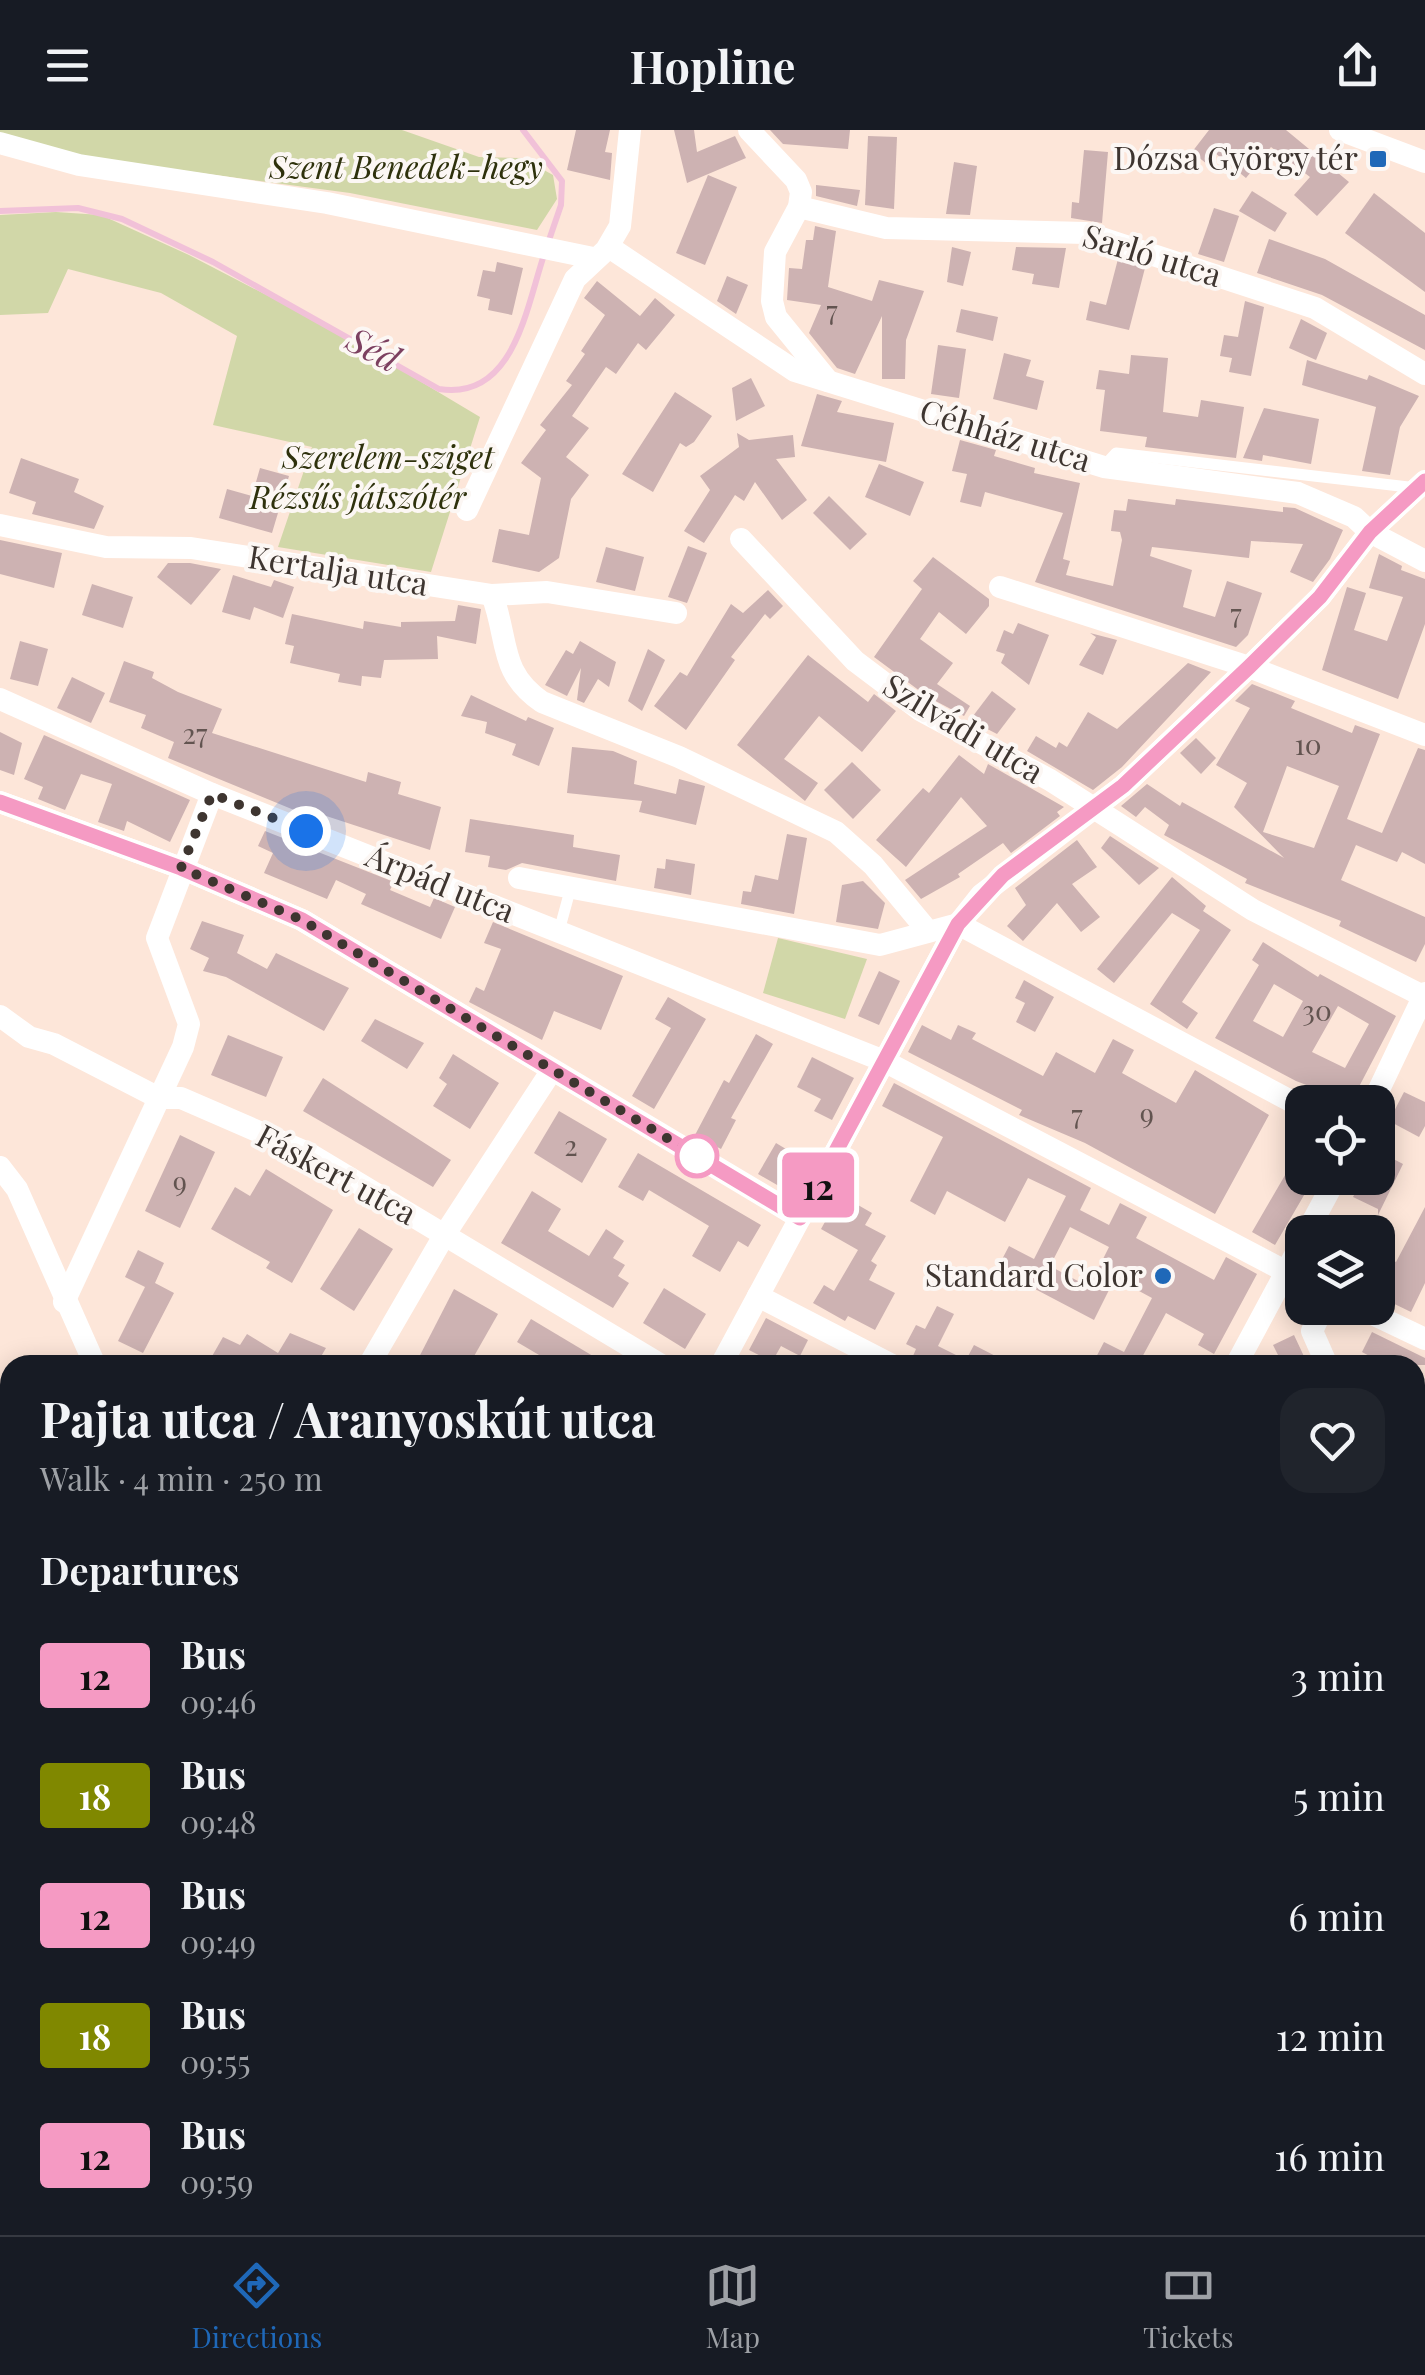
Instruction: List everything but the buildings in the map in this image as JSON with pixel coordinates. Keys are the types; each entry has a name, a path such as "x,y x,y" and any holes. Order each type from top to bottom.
{"street":[{"path":"467,510 575,279 620,226 630,130"},
{"path":"748,130 796,180 801,192 799,208 778,242 772,301 776,317 830,383"},
{"path":"1340,130 1425,162"},
{"path":"0,143 79,166 327,203 565,252 601,253"},
{"name":"Sarló utca","path":"799,208 886,228 1056,229 1086,233 1315,308 1425,374"},
{"name":"Céhház utca","path":"601,253 773,358 830,383 1104,466 1298,493 1354,517 1370,532 1425,560"},
{"path":"726,1355 958,924 1003,875 1094,810 1249,667 1320,597 1370,532 1421,485"},
{"name":"Kertalja utca","path":"0,525 106,546 191,548 492,594 548,592 676,613"},
{"name":"Szilvádi utca","path":"741,538 855,660 888,688 1163,849 1253,910 1425,995"},
{"path":"1000,586 1249,667 1425,734"},
{"path":"492,594 512,674 523,689 542,702 679,757 836,832 873,865 928,930"},
{"name":"Árpád utca","path":"0,698 212,794 884,1061 1285,1271"},
{"path":"64,1302 189,1024 157,938 212,794"},
{"path":"0,802 181,868 302,920 800,1218"},
{"name":"Árpád utca","path":"518,878 880,945 905,942 928,930 958,924"},
{"path":"958,924 1285,1099"},
{"path":"1381,1085 1425,995"},
{"name":"Fáskert utca","path":"0,1016 29,1037 54,1044 159,1098 181,1098 308,1153 644,1355"},
{"path":"375,1355 445,1234 552,1070"},
{"path":"0,1167 17,1189 90,1355"},
{"path":"1243,1355 1285,1291"},
{"path":"758,1296 873,1355"},
{"path":"1315,1325 1312,1332 1322,1355"},
{"path":"1395,1325 1425,1339"}],"lane":[{"path":"1104,466 1116,453 1421,485"},
{"path":"510,912 518,878"},
{"path":"559,931 571,887"}],"green space":[{"name":"Szent Benedek-hegy","path":"0,130 402,130 479,157 522,158 553,175 557,199 537,230 350,193 74,156 0,136"},
{"name":"Szerelem-sziget","path":"0,215 101,215 189,255 336,331 480,417 431,572 278,547 312,447 213,425 237,336 161,293 68,269 48,313 0,315"},
{"path":"778,938 867,959 845,1019 763,993"}],"waterway":[{"name":"Séd","path":"523,130 562,181 561,205 548,243"},
{"name":"Séd","path":"0,211 78,208 122,219 213,262 439,389 464,389 485,381 500,366 523,324 544,255"}],"bus line":[{"name":"12","path":"0,802 181,868 302,920 800,1218 958,924 981,895 1123,786 1320,597 1370,532 1425,481"}],"place":[{"name":"Dózsa György tér","path":"1378,159"},
{"name":"Standard Color","path":"1163,1276"}],"route":[{"path":"306,831 212,794 181,868 302,920 707,1162 697,1156"}],"park label":[{"name":"Rézsűs játszótér","path":"358,498"}]}
